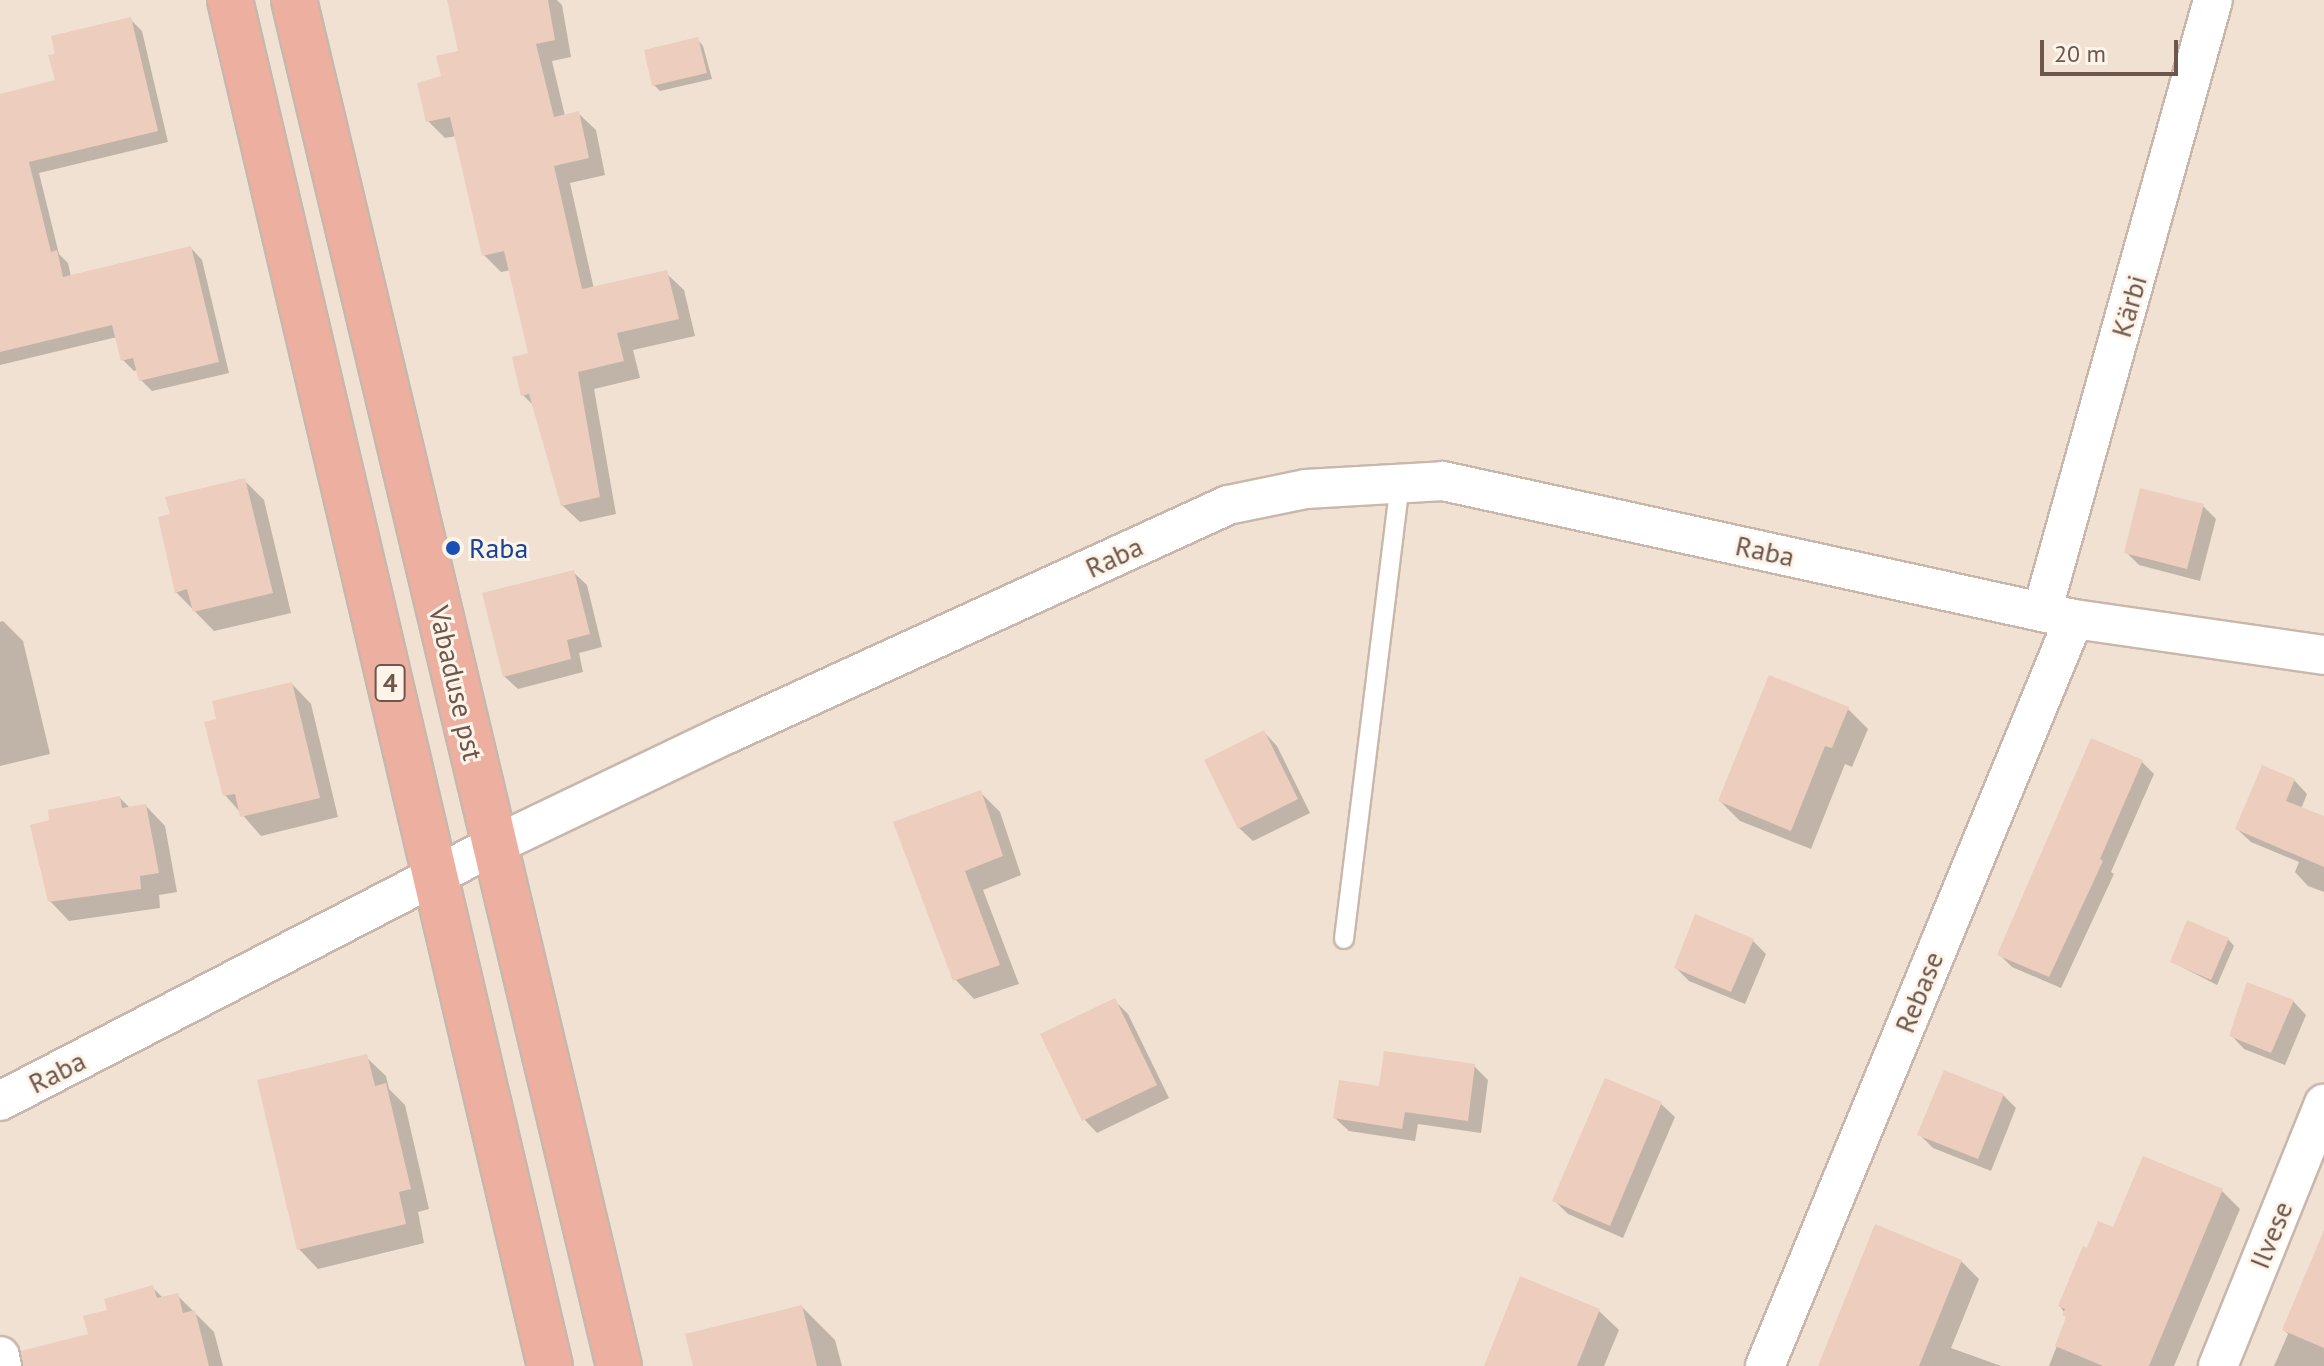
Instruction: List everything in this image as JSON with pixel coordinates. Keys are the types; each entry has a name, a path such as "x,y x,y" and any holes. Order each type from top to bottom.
{"highway":[{"name":"4","path":"230,0 550,1366"},
{"name":"Vabaduse pst","path":"294,0 619,1366"}],"street":[{"name":"Kärbi","path":"2058,615 2213,0"},
{"name":"Raba","path":"0,1101 495,845 725,735 1228,505 1306,489 1443,481 2058,615 2324,655"},
{"name":"Rebase","path":"1765,1366 2058,615"},
{"name":"Ilvese","path":"2218,1366 2324,1104"},
{"path":"0,1356 2,1366"}],"lane":[{"path":"1344,939 1400,484"}],"shaded area":[{"path":"0,0 2324,0 2324,1366 0,1366"}],"building":[{"path":"447,0 548,0 555,40 536,44 554,117 579,111 589,158 554,166 582,289 667,270 679,319 617,333 624,361 578,372 600,497 561,506 529,394 521,396 512,357 528,353 504,251 482,256 450,117 426,122 417,83 441,76 436,56 458,51"},
{"path":"131,17 158,131 29,162 51,252 57,250 63,277 191,246 219,362 139,381 133,358 121,361 112,325 0,352 0,94 55,80 48,55 55,54 51,36"},
{"path":"698,37 707,73 652,86 644,50"},
{"path":"245,478 273,593 193,612 187,589 175,593 158,517 170,514 165,497"},
{"path":"2140,488 2204,504 2187,569 2124,553"},
{"path":"574,570 590,634 567,640 571,659 503,677 482,593"},
{"path":"1769,675 1849,707 1832,748 1825,746 1791,831 1718,801"},
{"path":"292,682 320,798 240,817 235,794 223,796 204,722 216,719 212,701"},
{"path":"1264,730 1298,799 1238,829 1204,760"},
{"path":"2091,738 2143,760 2100,859 2103,861 2049,977 1997,955"},
{"path":"2262,765 2295,779 2286,801 2324,816 2324,867 2235,829"},
{"path":"981,790 1003,856 965,871 1000,965 953,981 893,822"},
{"path":"120,796 122,808 146,804 159,873 140,876 141,889 48,902 30,825 49,820 48,810"},
{"path":"1695,914 1754,939 1731,992 1674,968"},
{"path":"2187,920 2229,938 2211,980 2170,962"},
{"path":"2247,982 2294,1000 2271,1053 2229,1036"},
{"path":"1115,998 1157,1085 1082,1121 1040,1034"},
{"path":"1384,1051 1475,1064 1468,1121 1405,1112 1402,1129 1333,1118 1339,1080 1379,1086"},
{"path":"367,1054 375,1086 386,1083 411,1189 399,1192 406,1224 297,1250 257,1080"},
{"path":"1944,1070 2004,1094 1978,1159 1917,1135"},
{"path":"1605,1078 1662,1102 1610,1226 1552,1201"},
{"path":"2143,1156 2223,1189 2149,1366 2103,1366 2055,1346 2066,1317 2062,1315 2065,1309 2058,1306 2083,1246 2087,1248 2098,1221 2113,1227"},
{"path":"1875,1224 1962,1260 1919,1366 1818,1366"},
{"path":"2324,1230 2324,1348 2282,1330"},
{"path":"1520,1276 1600,1309 1577,1366 1484,1366"},
{"path":"153,1285 157,1298 178,1293 183,1313 195,1310 209,1366 23,1366 21,1351 88,1334 83,1316 107,1310 104,1299"},
{"path":"802,1305 817,1366 693,1366 685,1334"}],"place":[{"name":"Raba","path":"453,548"}]}
